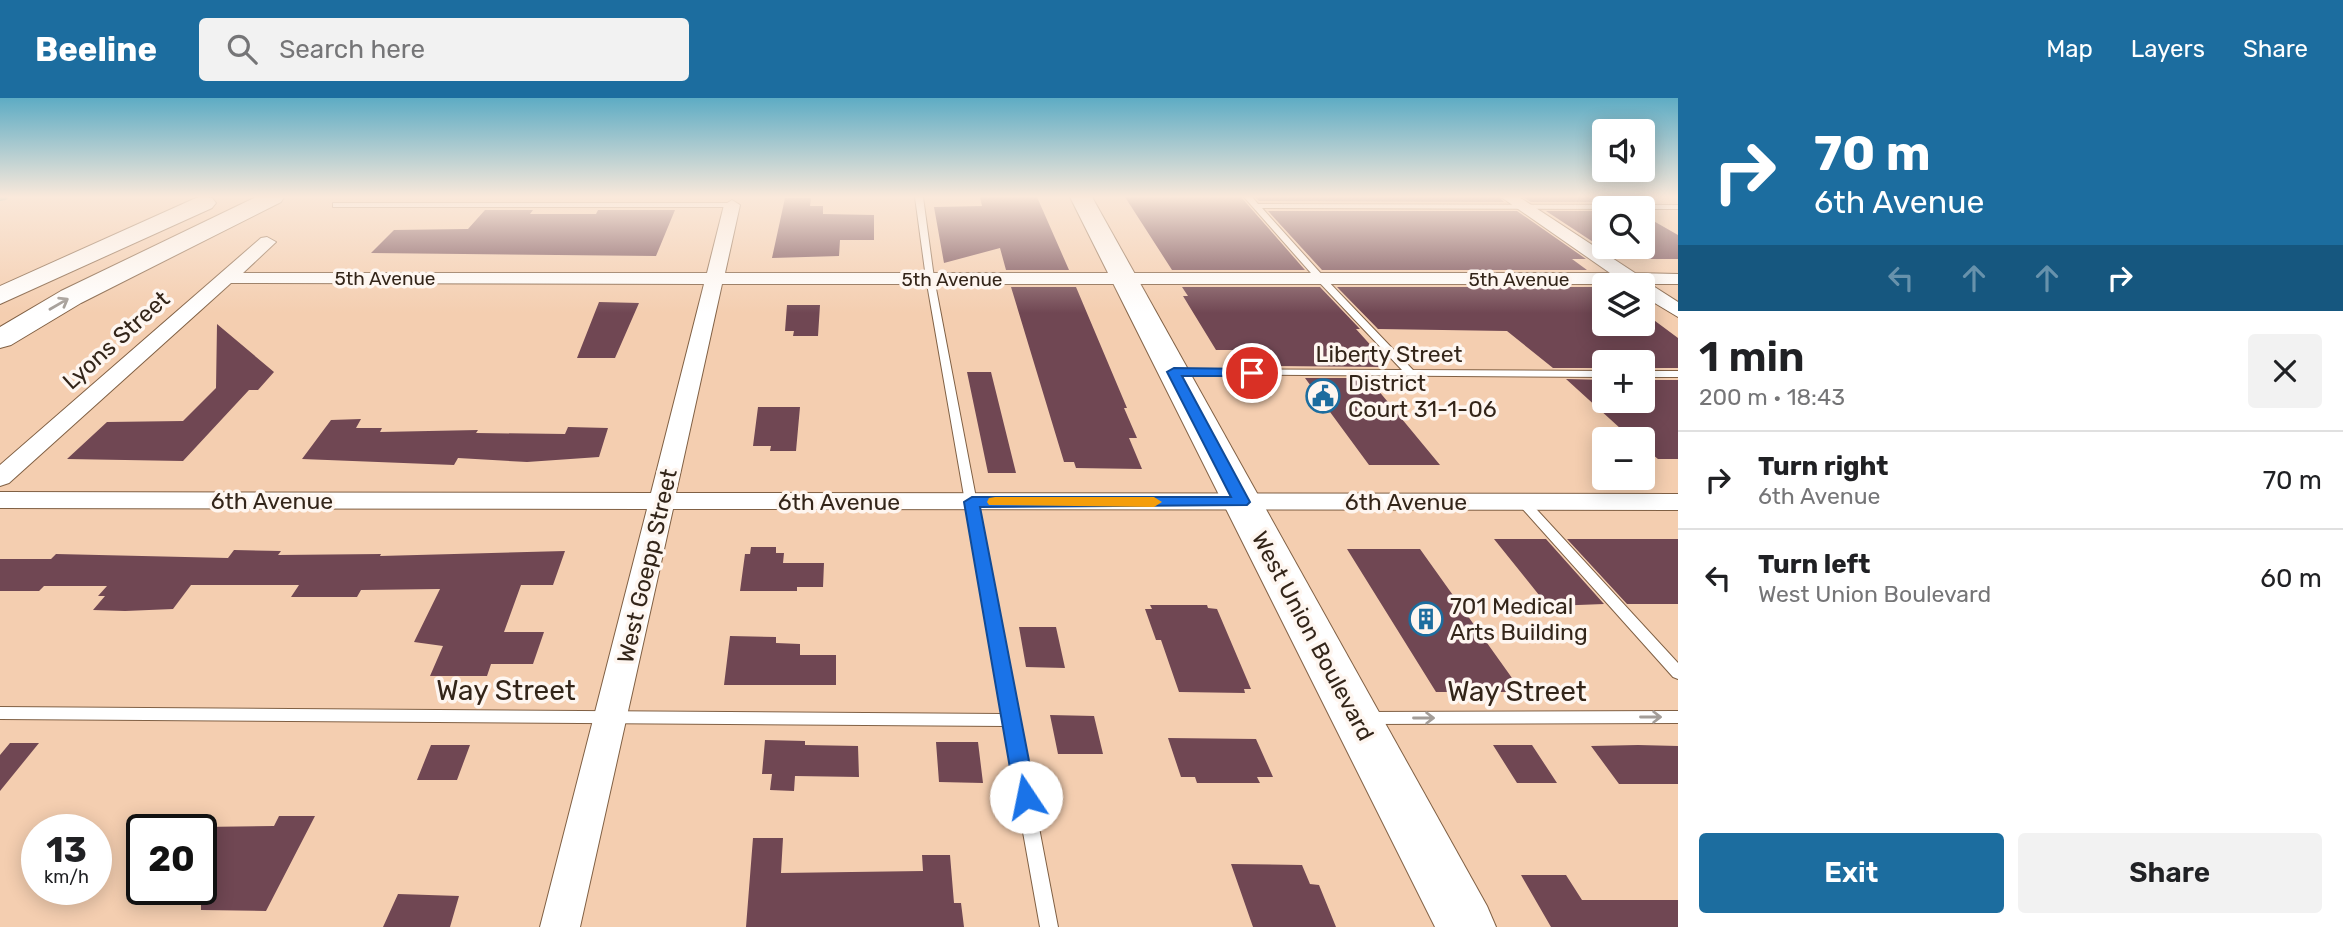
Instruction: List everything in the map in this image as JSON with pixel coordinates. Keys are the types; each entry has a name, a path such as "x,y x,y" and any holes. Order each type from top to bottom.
{"main road":[{"path":"0,279 105,236"},
{"path":"0,296 133,236"},
{"path":"0,339 71,297 195,236"},
{"name":"West Union Boulevard","path":"1101,236 1466,927"}],"street":[{"name":"West Goepp Street","path":"560,927 725,236"},
{"path":"1567,236 1622,273"},
{"name":"Lyons Street","path":"0,478 267,242"},
{"name":"5th Avenue","path":"226,278 1321,279 1592,283"},
{"name":"5th Avenue","path":"1655,282 1678,279"},
{"path":"1655,295 1678,311"},
{"name":"6th Avenue","path":"0,500 1678,502"}],"lane":[{"path":"924,236 1049,927"},
{"path":"1283,236 1410,373"},
{"name":"Liberty Street","path":"1174,372 1592,373"},
{"path":"1655,374 1678,374"},
{"path":"1523,502 1678,673"},
{"name":"Way Street","path":"0,713 1011,720"},
{"name":"Way Street","path":"1356,718 1678,716"}],"building":[{"path":"388,236 664,236 656,256 371,253"},
{"path":"777,236 874,236 874,240 840,240 839,256 772,258"},
{"path":"939,236 1054,236 1069,270 1006,270 1000,248 944,263"},
{"path":"1150,236 1275,236 1305,270 1172,270"},
{"path":"1291,236 1552,236 1586,259 1572,259 1587,270 1322,270"},
{"path":"1655,236 1678,236 1678,259 1655,259"},
{"path":"1011,287 1076,287 1127,408 1124,408 1137,438 1129,438 1142,469 1076,468 1074,462 1064,462"},
{"path":"1182,287 1320,287 1360,329 1356,329 1375,350 1371,350 1385,367 1276,366 1265,350 1216,350 1183,296 1188,296"},
{"path":"1337,287 1592,287 1592,336 1655,336 1655,321 1678,338 1678,368 1655,368 1655,350 1592,350 1592,368 1553,368 1507,331 1378,329"},
{"path":"599,302 639,303 615,358 577,358"},
{"path":"787,305 820,305 818,336 793,336 794,331 785,331"},
{"path":"217,324 274,372 258,390 249,390 183,461 67,459 107,422 183,421 216,388"},
{"path":"967,372 991,372 1016,473 988,473"},
{"path":"1305,378 1368,378 1440,465 1369,465"},
{"path":"1566,379 1592,380 1592,403"},
{"path":"1655,380 1678,380 1678,459 1655,457 1655,427 1619,427 1603,413 1655,413"},
{"path":"758,407 800,407 796,451 770,451 771,446 753,446"},
{"path":"361,419 356,428 382,428 380,432 478,430 476,433 565,434 568,427 608,428 599,457 527,462 458,458 454,465 302,459 331,420"},
{"path":"1494,539 1546,539 1604,604 1552,606 1543,600"},
{"path":"1567,539 1678,539 1678,604 1627,604"},
{"path":"751,547 776,547 776,553 784,553 783,563 824,563 823,587 797,587 797,591 740,591 745,554 750,554"},
{"name":"701 Medical Arts Building","path":"1347,549 1420,549 1522,692 1436,692"},
{"path":"234,550 281,551 278,555 381,554 380,556 565,551 553,585 521,585 504,632 544,632 533,664 491,664 487,676 430,676 443,646 414,642 440,589 361,590 357,597 291,597 299,585 191,585 173,609 125,611 93,610 105,596 98,596 107,586 44,586 39,591 0,591 0,559 51,559 56,554 228,558"},
{"path":"1150,605 1207,605 1208,608 1217,609 1251,689 1244,689 1245,693 1179,692 1161,640 1156,640 1145,609 1152,609"},
{"path":"1019,627 1056,627 1065,668 1026,667"},
{"path":"730,636 776,637 776,643 800,644 800,655 836,655 836,685 724,685"},
{"path":"1050,715 1094,716 1103,754 1058,754"},
{"path":"1168,738 1256,739 1273,777 1257,777 1260,783 1197,783 1195,777 1181,777"},
{"path":"765,740 805,741 805,745 858,746 859,777 795,776 794,791 770,790 772,774 762,774"},
{"path":"936,742 978,742 983,783 939,782"},
{"path":"10,743 39,743 0,791 0,755"},
{"path":"431,745 470,745 457,780 417,780"},
{"path":"1493,745 1532,745 1557,783 1517,783"},
{"path":"1591,746 1678,746 1678,784 1619,784"},
{"path":"279,816 315,816 266,911 201,910 201,905 217,905 217,827 274,826"},
{"path":"753,838 783,838 781,873 923,871 922,855 950,855 954,903 961,903 964,927 746,927"},
{"path":"1231,864 1302,865 1310,884 1319,885 1336,927 1253,927"},
{"path":"1521,875 1566,875 1582,900 1678,900 1678,927 1551,927"},
{"path":"398,894 459,896 450,927 383,927"}],"slow traffic":[{"path":"995,502 1154,502"}],"place":[{"name":"District Court 31-1-06","path":"1323,396"},
{"name":"701 Medical Arts Building","path":"1426,619"}],"route":[{"path":"1026,797 972,502 1242,502 1174,372 1252,373"}]}
